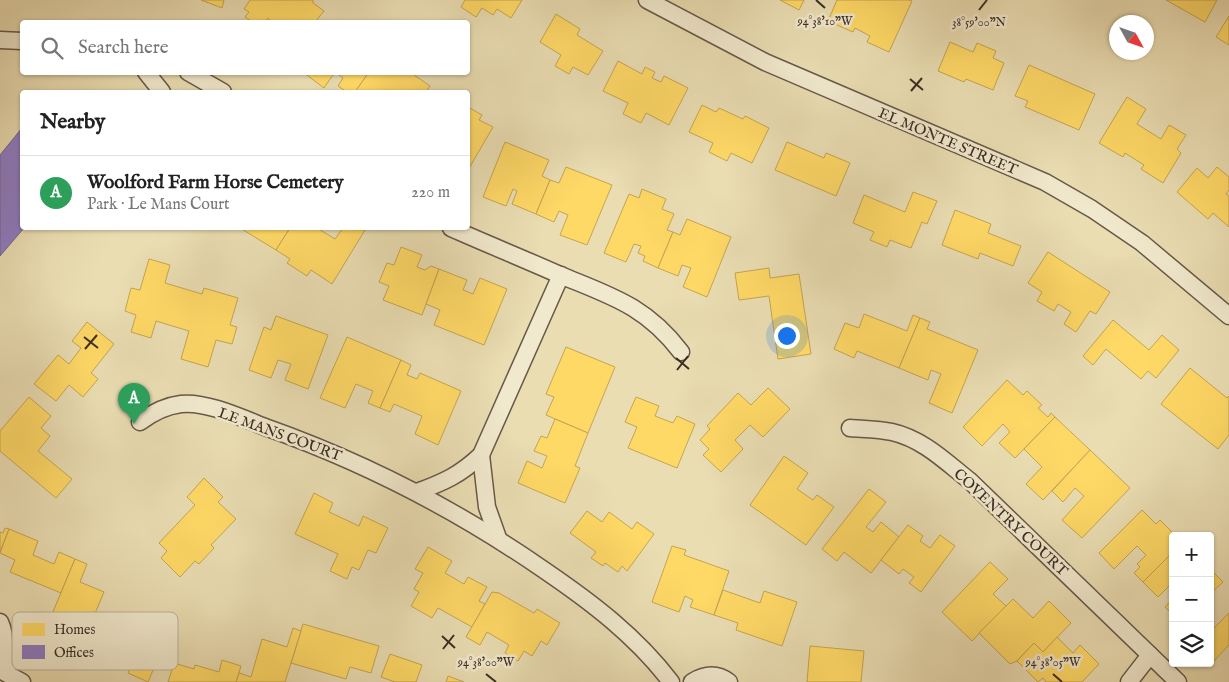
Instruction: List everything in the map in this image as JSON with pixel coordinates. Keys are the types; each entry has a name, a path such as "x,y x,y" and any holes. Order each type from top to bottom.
{"street":[{"name":"EL MONTE STREET","path":"647,0 774,66 1045,182 1092,209 1142,243 1229,316"},
{"path":"0,40 20,41"},
{"path":"148,75 160,90"},
{"path":"193,75 220,90"},
{"path":"456,230 561,275 614,295 645,314 665,331 681,352"},
{"path":"417,492 444,482 464,471 481,455 561,275"},
{"name":"LE MANS COURT","path":"140,422 156,410 182,404 215,409 302,440 417,492 498,538 574,591 631,636 653,658 671,682"},
{"name":"COVENTRY COURT","path":"850,428 892,432 916,440 933,451 970,481 1178,682"},
{"path":"481,455 487,507 498,538"},
{"path":"0,622 3,639 2,660 4,672 22,682"},
{"path":"1129,682 1150,656"},
{"path":"692,682 715,675 729,682"}],"building: Homes":[{"path":"201,0 224,0 222,8"},
{"path":"250,0 313,0 313,3 324,11 317,20 270,20 268,18 266,20 249,20 245,17 249,12 244,9"},
{"path":"465,0 522,0 511,18 497,9 493,15 482,8 476,17 461,7"},
{"path":"780,0 804,0 799,10"},
{"path":"837,0 912,1 889,52 867,42 870,36 855,28 853,32 828,21"},
{"path":"1166,0 1217,0 1205,22"},
{"path":"556,14 580,29 577,35 603,51 588,75 573,67 569,74 555,66 561,55 540,42"},
{"path":"1229,16 1229,45 1216,37"},
{"path":"950,42 973,52 977,43 996,51 993,58 1004,63 993,90 966,79 964,82 938,71"},
{"path":"618,61 642,74 645,67 655,72 652,78 661,82 664,76 688,88 669,125 646,113 641,123 623,114 628,103 603,91"},
{"path":"1029,65 1095,94 1079,130 1025,107 1028,101 1015,96"},
{"path":"307,75 333,75 324,88"},
{"path":"339,75 367,75 356,90 344,90 338,86 343,78"},
{"path":"367,75 414,75 430,86 427,90 356,90"},
{"path":"1127,97 1146,109 1137,124 1161,139 1169,125 1186,135 1177,149 1181,153 1163,183 1141,169 1144,165 1125,153 1123,157 1099,143"},
{"path":"702,105 716,112 719,108 743,119 745,116 769,128 752,163 731,153 727,161 709,152 713,143 689,132"},
{"path":"470,108 482,115 479,120 493,127 470,167"},
{"path":"505,142 549,160 542,176 550,180 536,214 512,204 517,191 513,189 506,206 483,197"},
{"path":"787,142 824,158 826,153 850,163 836,196 775,170"},
{"path":"566,167 612,185 587,245 560,235 568,215 559,211 554,222 536,214 550,180 559,183"},
{"path":"1217,167 1229,177 1229,190 1226,194 1229,196 1229,227 1213,213 1208,219 1177,192 1197,168 1208,178"},
{"path":"642,189 666,199 662,209 674,214 667,230 673,232 658,268 643,261 645,256 638,253 641,246 634,244 626,262 604,253 629,194 639,198"},
{"path":"913,192 937,201 927,224 922,222 911,248 890,240 887,247 870,240 874,232 853,223 864,195 905,212"},
{"path":"955,210 991,224 988,233 1021,246 1013,266 980,253 978,259 942,245"},
{"path":"687,219 731,237 707,297 683,287 691,268 682,265 678,276 658,268 673,232 680,235"},
{"path":"243,230 289,230 276,250"},
{"path":"289,230 320,230 335,239 342,230 365,230 332,284 311,270 307,276 287,263 290,259 276,250"},
{"path":"401,247 422,255 417,267 425,270 431,266 439,269 422,315 383,300 389,286 379,282 387,263 394,265"},
{"path":"1048,252 1110,292 1096,314 1090,311 1076,332 1064,324 1071,312 1058,304 1054,311 1037,301 1042,292 1028,283"},
{"path":"149,259 170,265 165,283 202,294 204,288 238,298 230,325 237,327 232,344 216,340 208,367 181,359 189,331 156,321 151,338 131,332 136,315 125,311 131,288 140,290"},
{"path":"769,268 770,278 799,274 811,354 778,359 769,296 739,300 735,273"},
{"path":"439,269 467,280 463,290 473,294 480,278 507,289 484,345 434,325 440,310 426,304"},
{"path":"864,314 907,331 913,315 920,318 899,368 857,351 854,358 834,349 845,323 859,328"},
{"path":"276,316 328,335 308,389 285,380 291,364 278,360 271,378 249,370 264,327 271,330"},
{"path":"920,318 930,322 927,329 978,350 952,413 929,403 941,374 931,370 928,380 899,368"},
{"path":"1113,320 1149,350 1162,335 1179,350 1156,378 1148,371 1141,379 1106,349 1093,365 1083,356"},
{"path":"87,322 114,344 91,373 98,379 83,397 69,385 56,401 34,384 58,355 69,364 81,348 72,341"},
{"path":"347,337 401,360 380,408 368,403 373,391 356,384 345,408 320,398"},
{"path":"566,347 615,367 588,433 546,415 554,397 546,394"},
{"path":"401,360 411,365 407,375 417,379 420,373 461,391 438,445 415,434 422,416 394,404 390,412 380,408"},
{"path":"1190,368 1227,398 1229,396 1229,435 1218,449 1161,404"},
{"path":"1007,380 1023,395 1027,391 1042,405 1038,408 1048,417 1051,413 1055,417 1015,458 999,443 1010,432 1003,424 982,446 963,427"},
{"path":"768,388 790,409 763,437 750,425 735,440 743,449 721,472 703,455 709,449 700,440 710,429 707,426 738,393 751,405"},
{"path":"29,397 51,416 41,428 50,436 38,451 72,479 56,498 0,451 0,431"},
{"path":"636,397 659,406 655,416 673,423 677,416 695,424 677,468 628,448 637,427 625,422"},
{"path":"1055,417 1090,450 1043,500 1026,484 1042,467 1024,449"},
{"path":"555,419 588,433 575,466 580,468 565,503 518,483 527,461 542,468 547,456 534,451 541,436 547,438"},
{"path":"1090,450 1130,488 1082,538 1062,520 1084,496 1075,488 1063,502 1052,491"},
{"path":"784,456 808,473 797,489 813,500 817,495 834,507 806,545 750,505"},
{"path":"204,478 223,497 218,502 236,519 211,545 214,548 199,564 195,561 180,577 161,558 167,551 159,543 195,505 187,497"},
{"path":"869,489 886,502 866,527 873,532 881,522 899,537 871,573 844,552 837,561 822,549"},
{"path":"314,493 333,503 329,512 359,526 363,516 388,528 376,553 368,550 359,570 352,567 347,579 330,571 338,554 295,534"},
{"path":"1142,510 1156,524 1160,520 1172,532 1169,532 1169,556 1143,582 1134,573 1140,567 1137,564 1146,555 1137,546 1114,569 1099,553"},
{"path":"587,511 602,522 609,512 632,529 637,522 654,534 627,571 622,566 618,572 605,563 603,566 591,558 596,552 570,533"},
{"path":"908,525 923,536 920,541 930,548 940,535 955,546 921,592 909,583 914,577 903,569 899,574 881,560"},
{"path":"5,528 9,529 0,552 0,532 3,533"},
{"path":"9,529 38,541 33,555 54,564 59,552 75,559 61,593 10,572 15,560 0,553"},
{"path":"672,546 686,550 684,555 729,571 714,615 690,607 693,600 685,596 679,612 652,602"},
{"path":"428,547 452,561 445,573 464,584 468,577 487,587 479,601 485,604 472,627 438,608 432,618 411,606 419,592 414,589 423,573 415,569"},
{"path":"1169,556 1169,586 1158,597 1143,582"},
{"path":"75,559 87,564 80,582 104,592 96,612 53,612"},
{"path":"990,562 1008,579 993,594 1006,606 972,641 942,612"},
{"path":"1214,573 1223,582 1214,590"},
{"path":"723,590 760,603 764,591 797,602 782,646 736,630 738,623 714,615"},
{"path":"492,592 499,593 534,613 537,609 560,623 547,645 541,641 532,656 524,651 518,661 505,653 509,645 487,632 480,645 466,637"},
{"path":"1013,599 1033,618 1049,601 1071,623 1043,652 1034,643 1017,661 1010,664 979,633"},
{"path":"1169,603 1169,611 1165,607"},
{"path":"1229,613 1229,645 1214,661 1214,628"},
{"path":"303,624 379,646 371,673 350,667 346,679 291,663"},
{"path":"293,628 301,631 285,682 236,682 239,673 251,677 262,639 287,647"},
{"path":"1057,637 1073,653 1080,645 1099,664 1082,682 1046,682 1043,678 1038,682 1017,661 1034,643 1043,652"},
{"path":"810,646 864,651 861,682 807,682"},
{"path":"390,654 422,665 416,682 395,682 381,677"},
{"path":"222,660 241,666 236,682 168,682 172,670 178,670 178,664 194,669 195,665 219,672"},
{"path":"129,670 153,670 148,682 128,673"},
{"path":"448,676 464,682 446,682"}],"building: Offices":[{"path":"20,130 20,230 22,230 0,256 0,155"}],"place":[{"name":"Woolford Farm Horse Cemetery","path":"134,424"}]}
